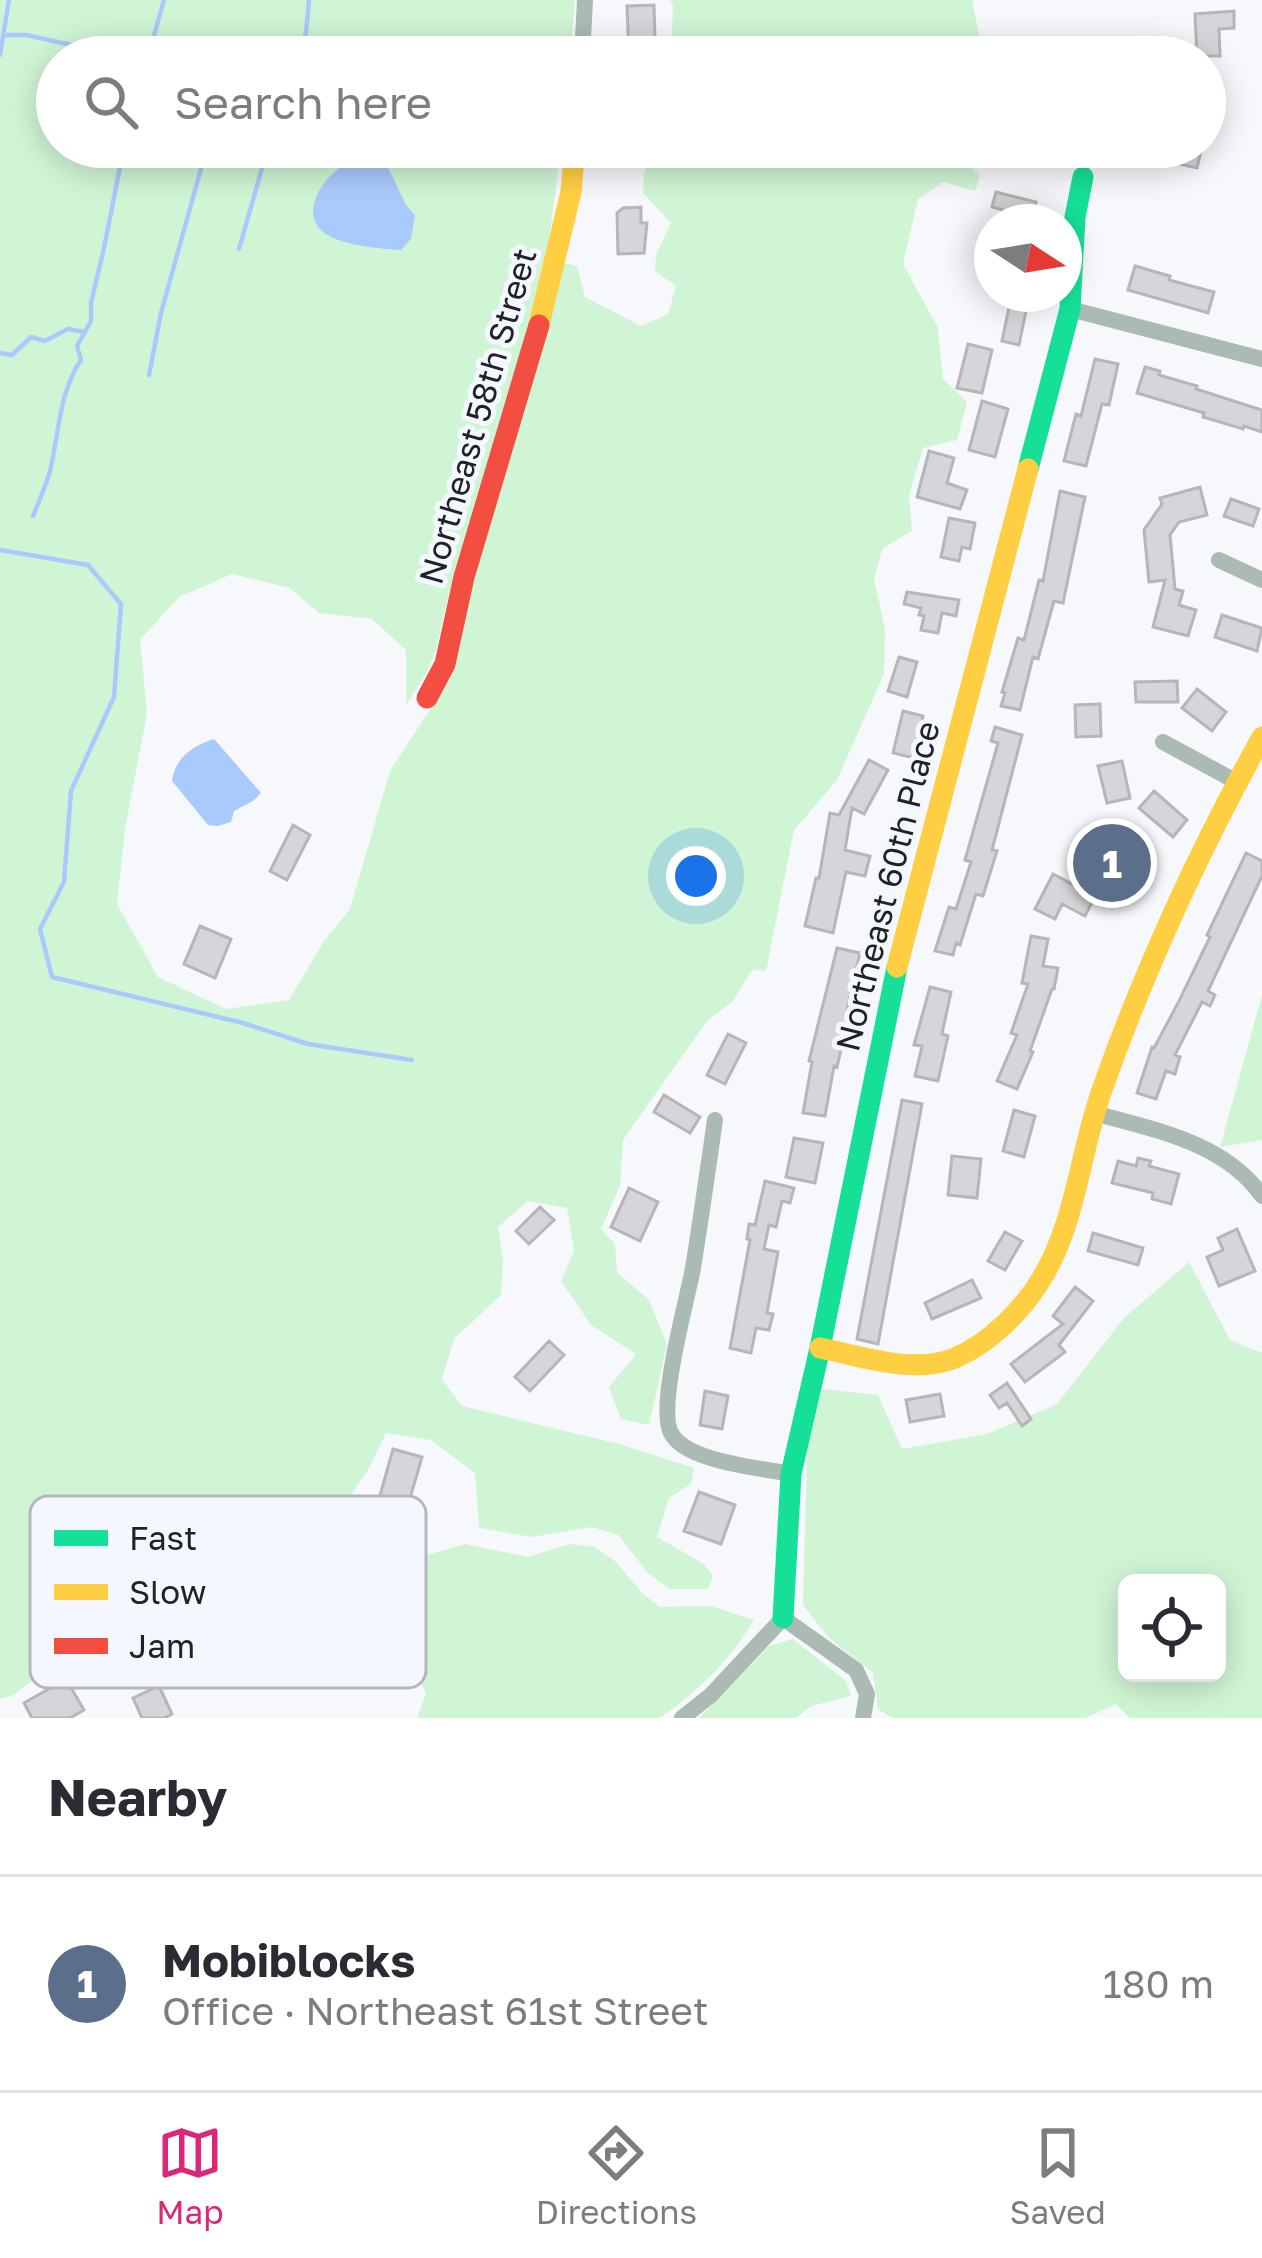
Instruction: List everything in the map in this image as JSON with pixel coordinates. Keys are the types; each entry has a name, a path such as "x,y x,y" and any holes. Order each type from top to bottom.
{"street":[{"path":"583,36 585,0"},
{"name":"Northeast 58th Street","path":"427,698 445,664 464,577 550,287 573,168"},
{"name":"Northeast 60th Place","path":"1078,204 1083,177"},
{"name":"Northeast 60th Place","path":"783,1618 791,1474 896,969 1069,312"},
{"path":"1082,312 1262,359"},
{"path":"1219,560 1262,580"},
{"path":"820,1348 937,1364 996,1331 1040,1281 1070,1218 1094,1113 1161,940 1262,737"},
{"path":"1163,742 1237,782"},
{"path":"1094,1113 1202,1146 1230,1164 1262,1196"},
{"path":"715,1120 667,1419 671,1436 703,1456 791,1474"},
{"path":"682,1718 712,1695 783,1618 856,1670 867,1694 863,1718"}],"green space":[{"path":"0,0 575,0 572,36 36,36 36,168 558,168 548,247 524,341 436,650 406,705 406,650 372,619 319,613 290,588 232,574 179,597 140,640 147,713 125,829 117,904 158,977 226,1009 289,1000 324,941 350,909 390,771 451,677 461,618 564,263 577,266 585,297 641,326 668,314 676,286 655,271 656,255 671,223 643,193 646,168 972,168 980,176 975,191 943,182 918,199 903,264 938,328 943,379 967,402 957,440 923,448 909,495 912,531 882,549 874,580 885,629 884,674 837,780 794,830 766,971 752,970 733,1001 707,1021 623,1140 620,1186 601,1229 615,1244 617,1272 649,1300 667,1344 649,1425 621,1419 609,1387 636,1354 591,1325 561,1281 574,1251 567,1208 528,1201 498,1227 501,1295 454,1339 442,1379 462,1406 619,1444 694,1468 691,1484 669,1498 657,1537 704,1564 713,1576 708,1589 670,1589 648,1573 618,1535 592,1527 532,1537 479,1528 475,1473 431,1440 386,1433 350,1496 30,1496 30,1682 0,1699"},
{"path":"670,0 972,0 979,36 672,36"},
{"path":"1262,995 1262,1140 1220,1147"},
{"path":"1189,1262 1230,1340 1262,1353 1262,1718 1130,1718 1116,1704 1085,1718 892,1718 878,1709 873,1673 827,1636 803,1605 807,1453 822,1389 878,1395 902,1449 987,1434 1057,1404 1124,1318"},
{"path":"465,1544 528,1557 569,1544 595,1547 660,1607 711,1606 754,1620 713,1674 660,1718 417,1718 426,1694 426,1555"},
{"path":"793,1639 846,1681 851,1696 811,1706 796,1718 699,1718 769,1646"}],"water":[{"path":"388,168 415,215 411,239 401,250 333,238 317,225 314,204 334,172"},
{"path":"214,739 261,793 234,811 231,822 218,826 208,825 172,781 186,754"}],"building":[{"path":"654,5 655,36 628,36 627,6"},
{"path":"1234,11 1234,28 1219,29 1219,36 1196,36 1195,14"},
{"path":"996,192 1036,202 1036,204 993,204"},
{"path":"641,207 641,223 647,223 644,253 618,254 617,213"},
{"path":"1135,266 1214,292 1208,313 1128,290"},
{"path":"1008,312 1026,312 1019,345 1002,341"},
{"path":"968,344 992,350 982,393 957,388"},
{"path":"1095,359 1118,364 1109,405 1102,404 1086,466 1064,461"},
{"path":"1145,367 1262,410 1262,432 1137,393"},
{"path":"982,401 1008,409 995,457 969,450"},
{"path":"929,451 954,458 947,483 967,490 960,509 917,497"},
{"path":"1200,487 1207,515 1179,522 1170,535 1175,589 1183,591 1179,605 1196,610 1188,636 1153,627 1165,580 1149,582 1144,530 1162,504 1160,498"},
{"path":"1060,491 1085,497 1063,603 1054,601 1020,710 1001,706 1018,638 1024,640 1039,580 1043,581"},
{"path":"1231,499 1259,509 1253,526 1224,516"},
{"path":"949,518 975,523 970,549 962,547 959,561 941,557"},
{"path":"907,592 959,600 956,616 942,613 938,633 921,630 924,616 919,615 921,608 904,604"},
{"path":"1222,615 1262,628 1257,651 1215,637"},
{"path":"899,657 917,662 907,697 888,691"},
{"path":"1177,681 1178,702 1136,702 1135,682"},
{"path":"1197,689 1226,712 1212,731 1182,708"},
{"path":"1100,704 1101,736 1076,737 1075,705"},
{"path":"903,711 923,716 914,758 893,753"},
{"path":"995,727 1022,735 992,850 997,851 983,896 976,894 960,945 956,943 953,955 935,951 949,907 956,909 971,862 965,860 998,743 991,741"},
{"path":"869,760 888,770 864,814 852,808 845,850 870,856 865,876 846,872 833,933 805,926 830,813 839,815"},
{"path":"1122,761 1130,798 1107,803 1098,766"},
{"path":"1154,791 1187,820 1173,837 1139,808"},
{"path":"293,825 310,835 287,880 270,871"},
{"path":"1100,844 1128,850 1120,885 1103,881 1085,916 1062,904 1055,919 1035,909 1053,874 1089,893"},
{"path":"1246,853 1262,861 1262,876 1208,991 1215,995 1210,1006 1202,1002 1175,1055 1180,1057 1175,1074 1166,1071 1156,1099 1137,1093 1152,1047 1179,1001"},
{"path":"200,926 231,939 215,978 184,964"},
{"path":"1031,936 1048,939 1043,966 1058,968 1017,1089 997,1081 1017,1035 1011,1033 1028,984 1022,983"},
{"path":"837,948 860,953 849,1015 825,1116 803,1113 809,1061"},
{"path":"930,987 951,992 938,1081 915,1076 922,1046 914,1045"},
{"path":"728,1034 746,1043 725,1084 707,1075"},
{"path":"664,1095 700,1117 690,1133 654,1112"},
{"path":"902,1100 922,1104 878,1344 857,1339"},
{"path":"1014,1110 1035,1116 1024,1157 1003,1151"},
{"path":"794,1138 823,1143 815,1183 786,1177"},
{"path":"952,1156 981,1159 977,1198 948,1195"},
{"path":"1138,1158 1179,1174 1171,1204 1152,1199 1153,1193 1112,1183 1118,1161 1136,1166"},
{"path":"765,1181 794,1188 790,1203 782,1201 776,1227 769,1225 764,1249 778,1252 767,1313 773,1314 769,1330 756,1328 751,1353 730,1348 749,1224 755,1225"},
{"path":"629,1188 658,1202 640,1241 611,1227"},
{"path":"540,1207 554,1220 529,1244 516,1231"},
{"path":"1237,1229 1255,1271 1219,1286 1207,1257 1223,1250 1218,1238"},
{"path":"1005,1232 1022,1241 1005,1270 988,1261"},
{"path":"1093,1233 1143,1248 1138,1265 1088,1251"},
{"path":"972,1280 981,1298 932,1319 925,1303"},
{"path":"1075,1287 1093,1301 1059,1345 1065,1352 1025,1382 1011,1364 1063,1324 1053,1316"},
{"path":"549,1341 564,1355 530,1391 515,1377"},
{"path":"1007,1383 1031,1419 1022,1426 1007,1403 999,1408 990,1395"},
{"path":"705,1391 728,1396 722,1429 700,1425"},
{"path":"940,1394 944,1416 910,1422 906,1400"},
{"path":"393,1449 422,1457 411,1496 380,1496"},
{"path":"699,1492 735,1505 721,1544 684,1531"},
{"path":"50,1688 71,1688 84,1710 70,1718 32,1718 24,1703"},
{"path":"160,1688 172,1714 142,1718 133,1698"}],"waterway":[{"path":"0,55 9,0"},
{"path":"154,36 164,0"},
{"path":"305,36 309,0"},
{"path":"5,35 36,37"},
{"path":"33,516 50,471 64,399 81,360 77,346 91,321 120,168"},
{"path":"149,375 201,168"},
{"path":"239,249 262,168"},
{"path":"0,353 12,355 31,337 45,341 68,329 85,332"},
{"path":"0,550 88,565 121,604 114,697 71,791 64,882 40,929 52,977 243,1023 308,1044 412,1060"}],"traffic: fast":[{"path":"1028,469 1070,309 1075,217 1083,177"},
{"path":"783,1618 791,1474 897,967"}],"traffic: slow":[{"path":"539,325 573,168"},
{"path":"897,967 1028,469"},
{"path":"820,1348 888,1362 939,1363 993,1335 1034,1290 1063,1233 1095,1111 1137,997 1196,865 1262,737"}],"traffic: jam":[{"path":"427,698 445,664 464,577 539,325"}],"place":[{"name":"Mobiblocks","path":"1112,863"}]}
